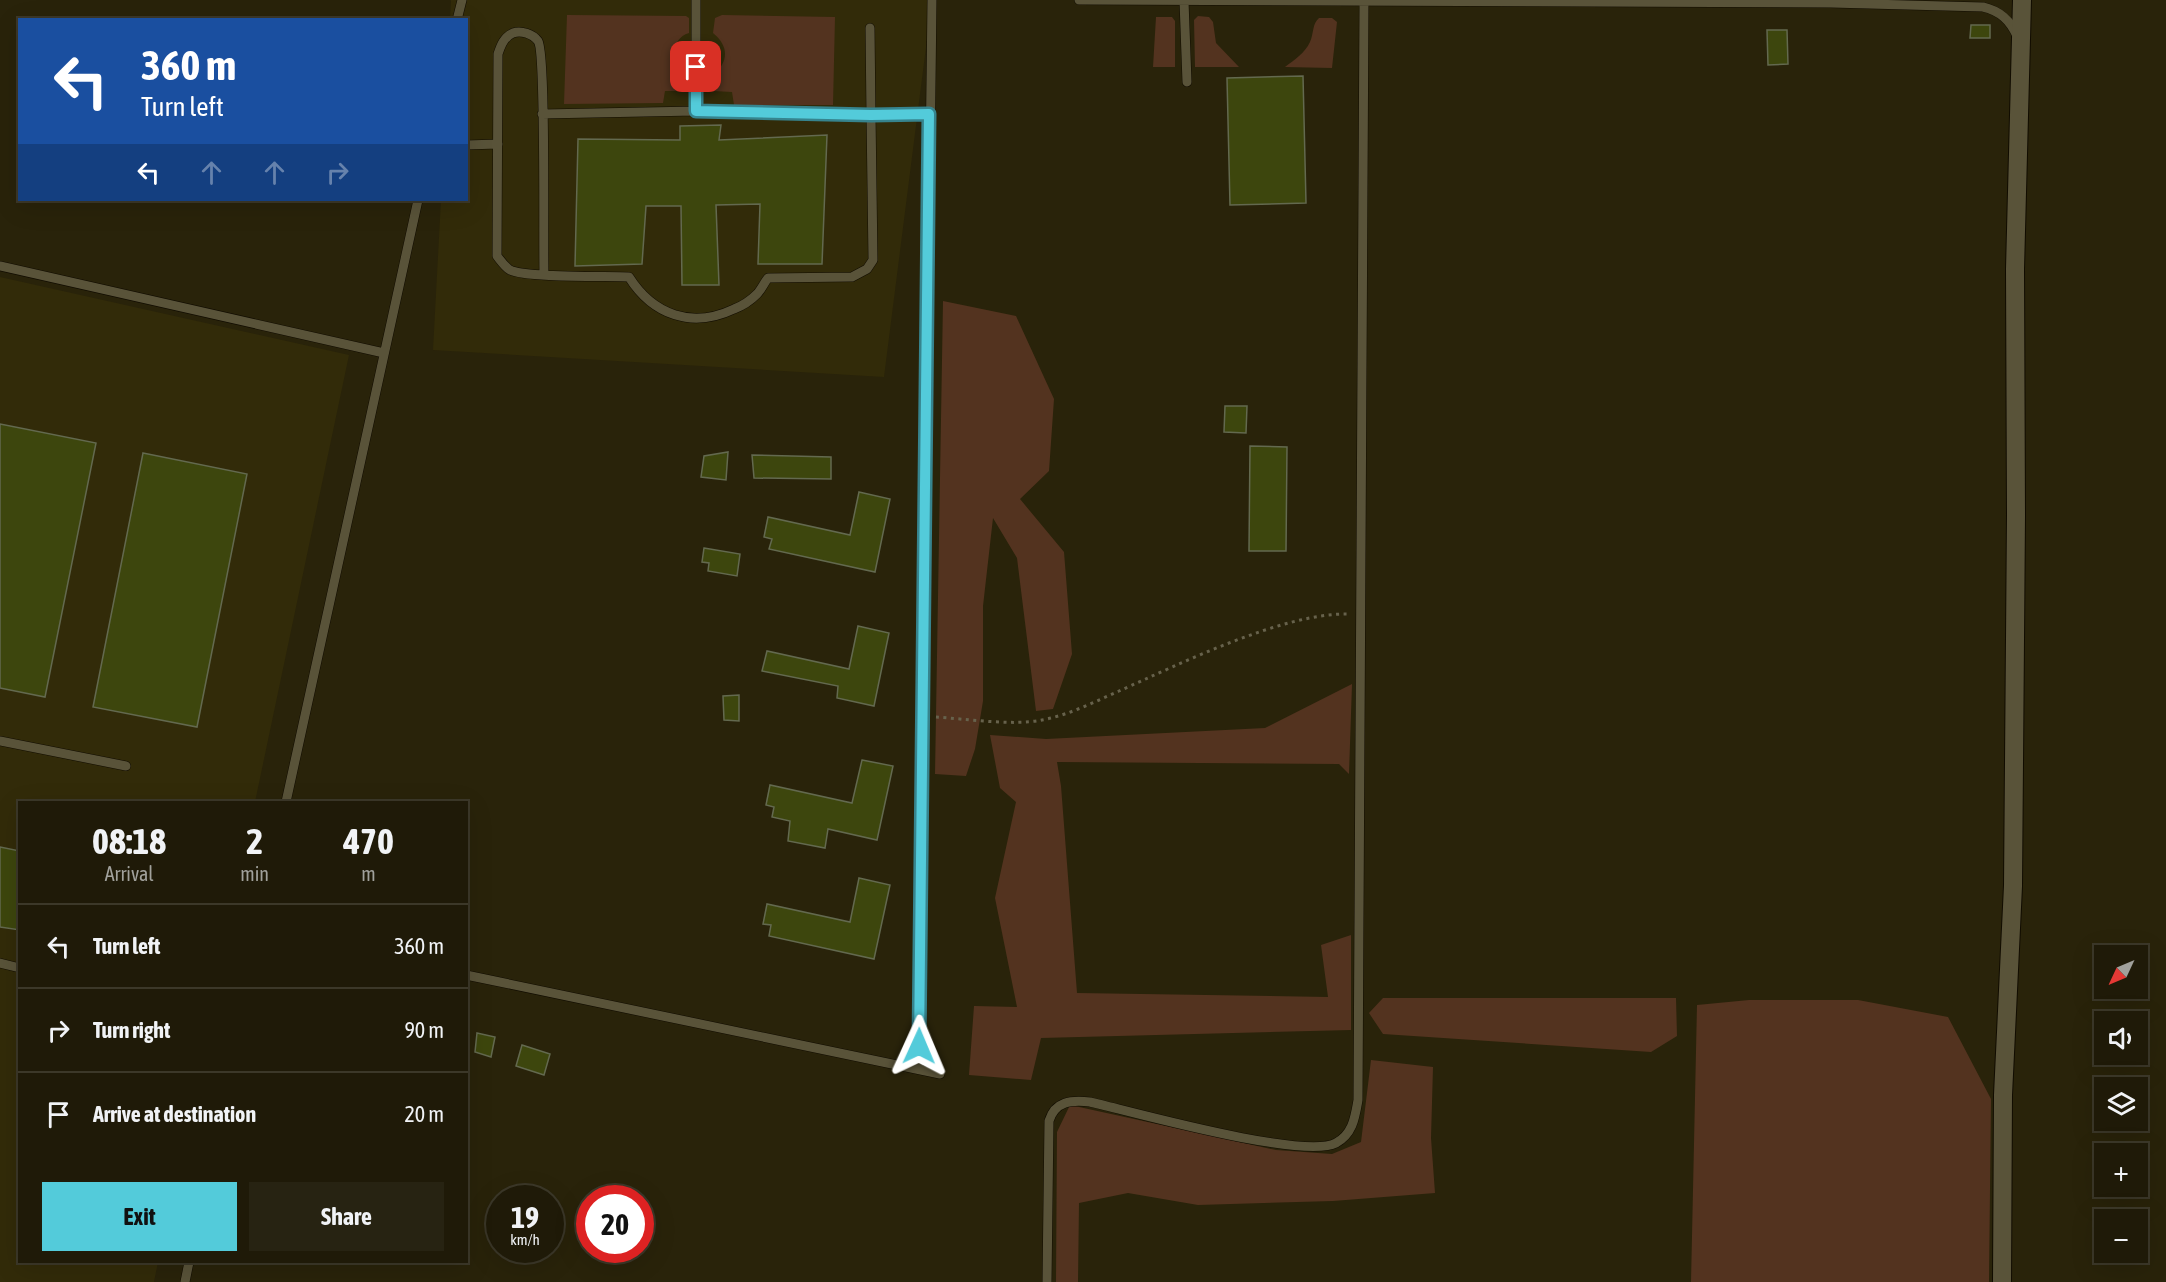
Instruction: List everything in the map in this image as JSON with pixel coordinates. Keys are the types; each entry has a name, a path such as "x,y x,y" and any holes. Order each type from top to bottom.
{"street":[{"path":"2002,1282 2003,1095 2013,886 2015,269 2022,0"}],"lane":[{"path":"458,18 462,0"},
{"path":"696,0 696,111"},
{"path":"919,1069 932,0"},
{"path":"1078,0 1832,3 1983,7 1996,10 2003,16 2013,27 2022,45"},
{"path":"1185,0 1187,82"},
{"path":"1047,1282 1049,1121 1052,1113 1060,1105 1071,1100 1090,1102 1269,1144 1317,1146 1335,1144 1348,1134 1355,1119 1358,1100 1364,2"},
{"path":"544,274 542,50 538,40 528,33 518,32 507,35 498,54 497,256 511,271 544,274 629,277 650,301 665,311 677,317 694,319 711,318 741,306 757,294 768,278 852,277 867,269 873,260 870,28"},
{"path":"542,114 696,111 929,114"},
{"path":"468,145 498,144"},
{"path":"286,801 418,201"},
{"path":"0,266 384,353"},
{"path":"0,741 126,766"},
{"path":"0,963 18,968"},
{"path":"468,975 940,1074"},
{"path":"185,1282 189,1263"}],"path":[{"path":"923,716 998,721 1041,720 1083,707 1253,635 1294,622 1336,614 1361,615"}],"shaded area":[{"path":"451,0 932,0 884,377 433,350 441,201 468,201 468,18 450,18"},
{"path":"567,15 686,16 689,18 689,33 678,41 675,52 678,65 687,75 686,91 665,91 663,103 564,104"},
{"path":"722,15 835,17 833,105 734,105 732,92 713,91 713,75 722,65 725,54 722,43 713,33 715,18"},
{"path":"1198,16 1209,17 1213,22 1216,43 1239,67 1195,67 1194,20"},
{"path":"1156,17 1172,17 1175,21 1175,67 1153,67"},
{"path":"1319,18 1332,18 1337,22 1332,68 1285,67 1308,46 1315,23"},
{"path":"0,277 349,355 255,801 18,801 18,1263 158,1263 154,1282 0,1282"},
{"path":"943,301 1016,316 1054,399 1049,471 1020,499 1064,552 1072,654 1053,709 1036,711 1017,558 993,518 983,606 983,701 975,749 966,776 935,774"},
{"path":"1352,684 1349,774 1339,764 1057,762 1061,786 1077,993 1328,997 1321,945 1351,935 1351,1030 1041,1038 1031,1080 969,1075 974,1006 1017,1007 995,898 1016,802 1000,788 990,735 1046,739 1265,728"},
{"path":"1383,998 1676,998 1677,1036 1651,1052 1383,1034 1369,1013"},
{"path":"1749,1000 1858,1000 1948,1017 1991,1099 1989,1282 1691,1282 1697,1005"},
{"path":"1371,1060 1433,1067 1431,1138 1435,1193 1333,1201 1198,1205 1128,1193 1079,1203 1078,1282 1056,1282 1057,1132 1070,1105 1276,1150 1332,1154 1361,1142"}],"building":[{"path":"1971,25 1990,25 1990,38 1970,38"},
{"path":"1767,30 1787,30 1788,64 1768,65"},
{"path":"1303,76 1306,203 1230,205 1227,78"},
{"path":"721,125 719,140 827,135 822,264 758,264 760,204 716,205 719,285 682,285 681,206 646,206 642,264 575,266 578,139 680,140 680,126"},
{"path":"1225,406 1247,406 1246,433 1224,432"},
{"path":"0,424 96,443 45,697 0,688"},
{"path":"1250,446 1287,447 1286,551 1249,551"},
{"path":"728,452 726,480 701,477 704,456"},
{"path":"143,453 247,474 197,727 93,707"},
{"path":"752,455 831,457 831,479 754,478"},
{"path":"859,492 890,499 875,572 769,549 772,539 764,537 768,517 850,535"},
{"path":"704,548 740,554 737,576 708,571 709,563 702,562"},
{"path":"858,626 889,633 874,706 837,698 838,686 762,671 767,651 849,669"},
{"path":"739,695 739,721 724,720 723,696"},
{"path":"862,760 893,766 877,840 828,829 825,848 788,841 790,821 772,817 774,807 766,805 770,785 852,803"},
{"path":"0,847 18,851 18,930 0,927"},
{"path":"859,878 890,885 874,959 769,936 771,925 763,924 767,904 850,922"},
{"path":"477,1033 495,1037 491,1057 475,1052"},
{"path":"522,1045 550,1054 544,1075 516,1066"}],"route":[{"path":"696,67 696,111 929,114 919,1046"}]}
